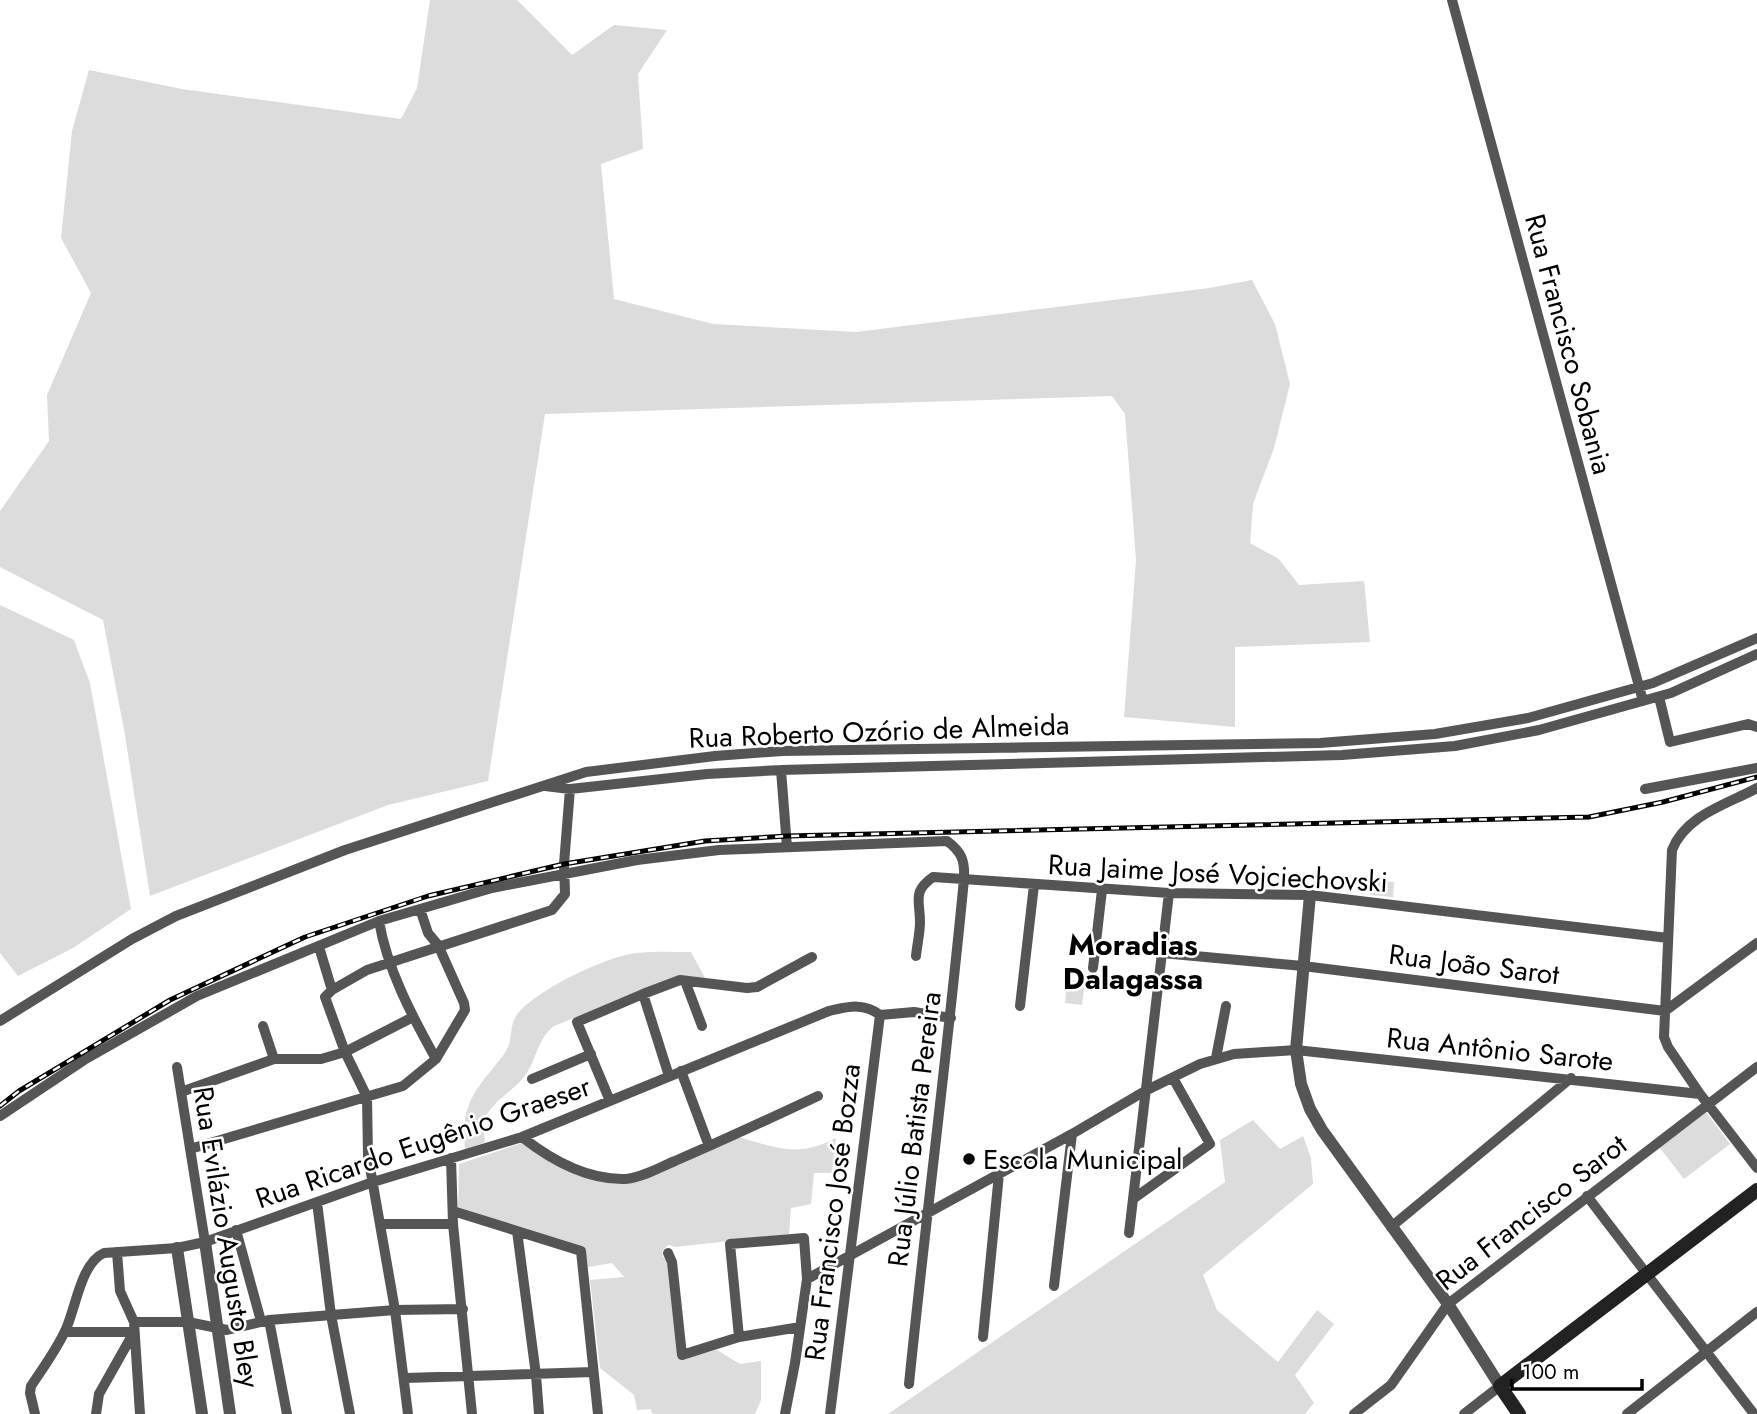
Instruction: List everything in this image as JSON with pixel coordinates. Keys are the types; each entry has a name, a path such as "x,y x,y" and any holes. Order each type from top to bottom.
{"main road":[{"path":"1519,1414 1500,1386 1757,1190"}],"street":[{"name":"Rua Francisco Sobania","path":"1452,0 1643,701"},
{"name":"Rua Roberto Ozório de Almeida","path":"0,1021 132,939 187,911 345,850 596,770 742,754 1342,742 1427,734 1515,721 1605,697 1639,687 1757,638"},
{"path":"541,786 570,789 707,774 781,770 1342,755 1430,749 1518,734 1643,701 1680,690 1757,654"},
{"path":"1659,696 1670,742 1748,724 1757,727"},
{"path":"1605,697 1609,710"},
{"path":"1515,721 1518,734"},
{"path":"1427,734 1430,749"},
{"path":"1372,740 1373,753"},
{"path":"1342,742 1342,755"},
{"path":"1140,746 1140,760"},
{"path":"1098,760 1099,747"},
{"path":"1645,789 1757,768"},
{"path":"781,770 788,847"},
{"path":"1757,788 1695,820 1682,831 1672,849 1664,1037 1700,1094 1757,1168"},
{"path":"408,1414 395,1310 367,1140 367,1097 345,1052 325,1001 327,993 367,970 552,910 565,894 570,789"},
{"name":"Rua Júlio Batista Pereira","path":"0,1116 84,1060 197,996 379,921 492,888 636,860 719,850 947,841 959,849 965,864 964,879 951,1018 926,1214 909,1384"},
{"name":"Rua Jaime José Vojciechovski","path":"916,956 920,923 917,898 923,884 933,877 1102,890 1310,895 1668,938"},
{"path":"1020,1006 1034,884"},
{"path":"1093,968 1102,890"},
{"path":"1129,1233 1170,893"},
{"path":"1310,895 1296,1050 1301,1084 1310,1109 1322,1130 1448,1304 1500,1386 1464,1414"},
{"path":"190,1149 402,1086 436,1059 465,1010 438,945 428,933 420,909"},
{"path":"379,921 383,945 413,1017 436,1059"},
{"path":"1665,1011 1757,943"},
{"path":"319,947 331,990"},
{"name":"Rua João Sarot","path":"1163,953 1303,966 1665,1011"},
{"path":"610,1101 577,1022 680,980 747,988 757,986 812,957"},
{"path":"685,981 702,1026"},
{"path":"643,993 669,1076"},
{"name":"Rua Ricardo Eugênio Graeser","path":"36,1414 30,1393 32,1386 65,1332 93,1260 104,1253 177,1248 205,1242 373,1182 522,1136 828,1011 853,1006 871,1007 880,1015 914,1012 951,1018"},
{"path":"1216,1058 1226,1006"},
{"name":"Rua Francisco José Bozza","path":"830,1414 880,1015"},
{"path":"181,1092 274,1059 321,1059 345,1052 413,1017"},
{"path":"263,1026 274,1059"},
{"name":"Rua Antônio Sarote","path":"807,1279 1145,1091 1216,1058 1234,1054 1296,1050 1700,1094"},
{"path":"532,1079 592,1054"},
{"name":"Rua Evilázio Augusto Bley","path":"177,1067 230,1414"},
{"name":"Rua Francisco Sarot","path":"1354,1414 1391,1385 1448,1304 1757,1067"},
{"path":"681,1071 709,1146"},
{"path":"1133,1199 1210,1144 1173,1077"},
{"path":"1391,1227 1571,1078"},
{"path":"522,1136 552,1159 603,1176 627,1179 641,1176 818,1096"},
{"path":"1055,1286 1072,1134"},
{"path":"451,1158 453,1224 471,1414"},
{"path":"983,1337 999,1174"},
{"path":"1587,1196 1754,1414"},
{"path":"317,1202 331,1314 350,1414"},
{"path":"453,1211 581,1251 598,1414"},
{"path":"380,1224 453,1224"},
{"path":"236,1230 265,1320 287,1414"},
{"path":"517,1231 539,1414"},
{"path":"739,1337 730,1244 804,1238 807,1279 785,1414"},
{"name":"Rua Evilázio Augusto Bley","path":"177,1248 202,1414"},
{"path":"117,1252 120,1291 134,1327 140,1414"},
{"path":"668,1253 672,1262 682,1355 739,1337 800,1327"},
{"path":"65,1332 188,1322 228,1330 265,1320 331,1314 463,1309"},
{"path":"1627,1414 1757,1312"},
{"path":"96,1414 99,1394 134,1327"},
{"path":"405,1378 593,1372"}],"shaded area":[{"path":"430,0 517,0 572,55 614,25 667,30 638,74 643,149 601,164 614,299 713,324 856,332 1209,288 1252,280 1275,324 1290,384 1274,448 1253,504 1250,543 1279,559 1299,585 1364,581 1370,642 1235,647 1235,727 1124,717 1136,560 1125,414 1112,396 545,414 488,781 388,805 150,896 125,735 103,620 0,567 0,511 49,441 47,395 91,293 61,238 72,131 89,70 182,89 401,119 417,88"},
{"path":"0,605 74,640 90,683 131,909 73,948 18,976 0,953"},
{"path":"1371,880 1394,882 1393,897 1370,895"},
{"path":"691,952 705,978 676,977 554,1026 548,1031 524,1077 486,1116 485,1142 465,1150 464,1127 471,1099 506,1051 514,1020 525,1006 572,976 608,961 637,953"},
{"path":"1067,980 1085,981 1082,1005 1065,1003"},
{"path":"1706,1112 1730,1144 1684,1179 1659,1147"},
{"path":"1253,1120 1280,1149 1303,1136 1311,1158 1313,1184 1203,1275 1217,1310 1278,1362 1317,1310 1334,1324 1295,1375 1314,1403 1305,1414 888,1414 1225,1182 1220,1140"},
{"path":"739,1137 788,1149 810,1148 836,1138 832,1173 814,1173 811,1204 791,1208 789,1234 676,1247 668,1245 662,1251 663,1257 670,1262 679,1359 717,1350 740,1364 761,1361 761,1400 755,1414 652,1414 651,1409 637,1410 634,1395 600,1368 590,1280 624,1277 612,1263 588,1267 585,1249 458,1207 459,1164 522,1143 554,1164 619,1183"}],"railway":[{"path":"0,1106 19,1091 170,1000 305,937 428,896 564,864 705,841 787,836 1589,817 1663,802 1757,777"}],"place":[{"name":"Escola Municipal","path":"969,1159"}],"district":[{"name":"Moradias Dalagassa","path":"1133,962"}]}
